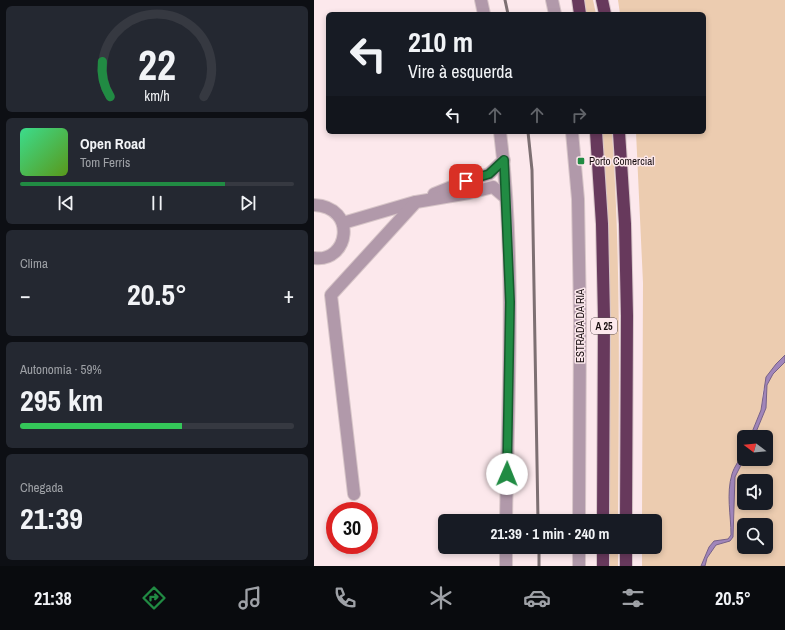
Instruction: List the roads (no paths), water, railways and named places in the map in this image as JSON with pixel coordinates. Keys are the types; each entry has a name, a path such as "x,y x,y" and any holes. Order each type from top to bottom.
{"highway":[{"path":"578,0 580,12"},
{"path":"602,0 605,12"},
{"name":"A 25","path":"596,134 602,224 604,310 603,514"},
{"name":"A 25","path":"619,134 626,239 626,514"},
{"path":"603,554 603,566"},
{"path":"626,554 626,566"}],"street":[{"path":"481,0 484,12"},
{"path":"552,0 555,12"},
{"path":"500,134 504,160 510,302 506,514"},
{"name":"ESTRADA DA RIA","path":"572,134 578,199 580,317 579,514"},
{"path":"354,494 331,295 416,202 466,181 489,174 504,160"},
{"path":"343,223 416,202 470,193 493,187 506,198"},
{"path":"314,205 327,206 337,213 343,223 344,235 340,247 331,255 320,259 314,258"},
{"path":"506,554 506,566"},
{"path":"578,566 579,554"}],"railway":[{"path":"505,0 508,12"},
{"path":"528,134 532,170 538,514"},
{"path":"539,554 539,566"}],"place":[{"name":"Porto Comercial","path":"581,161"}]}
